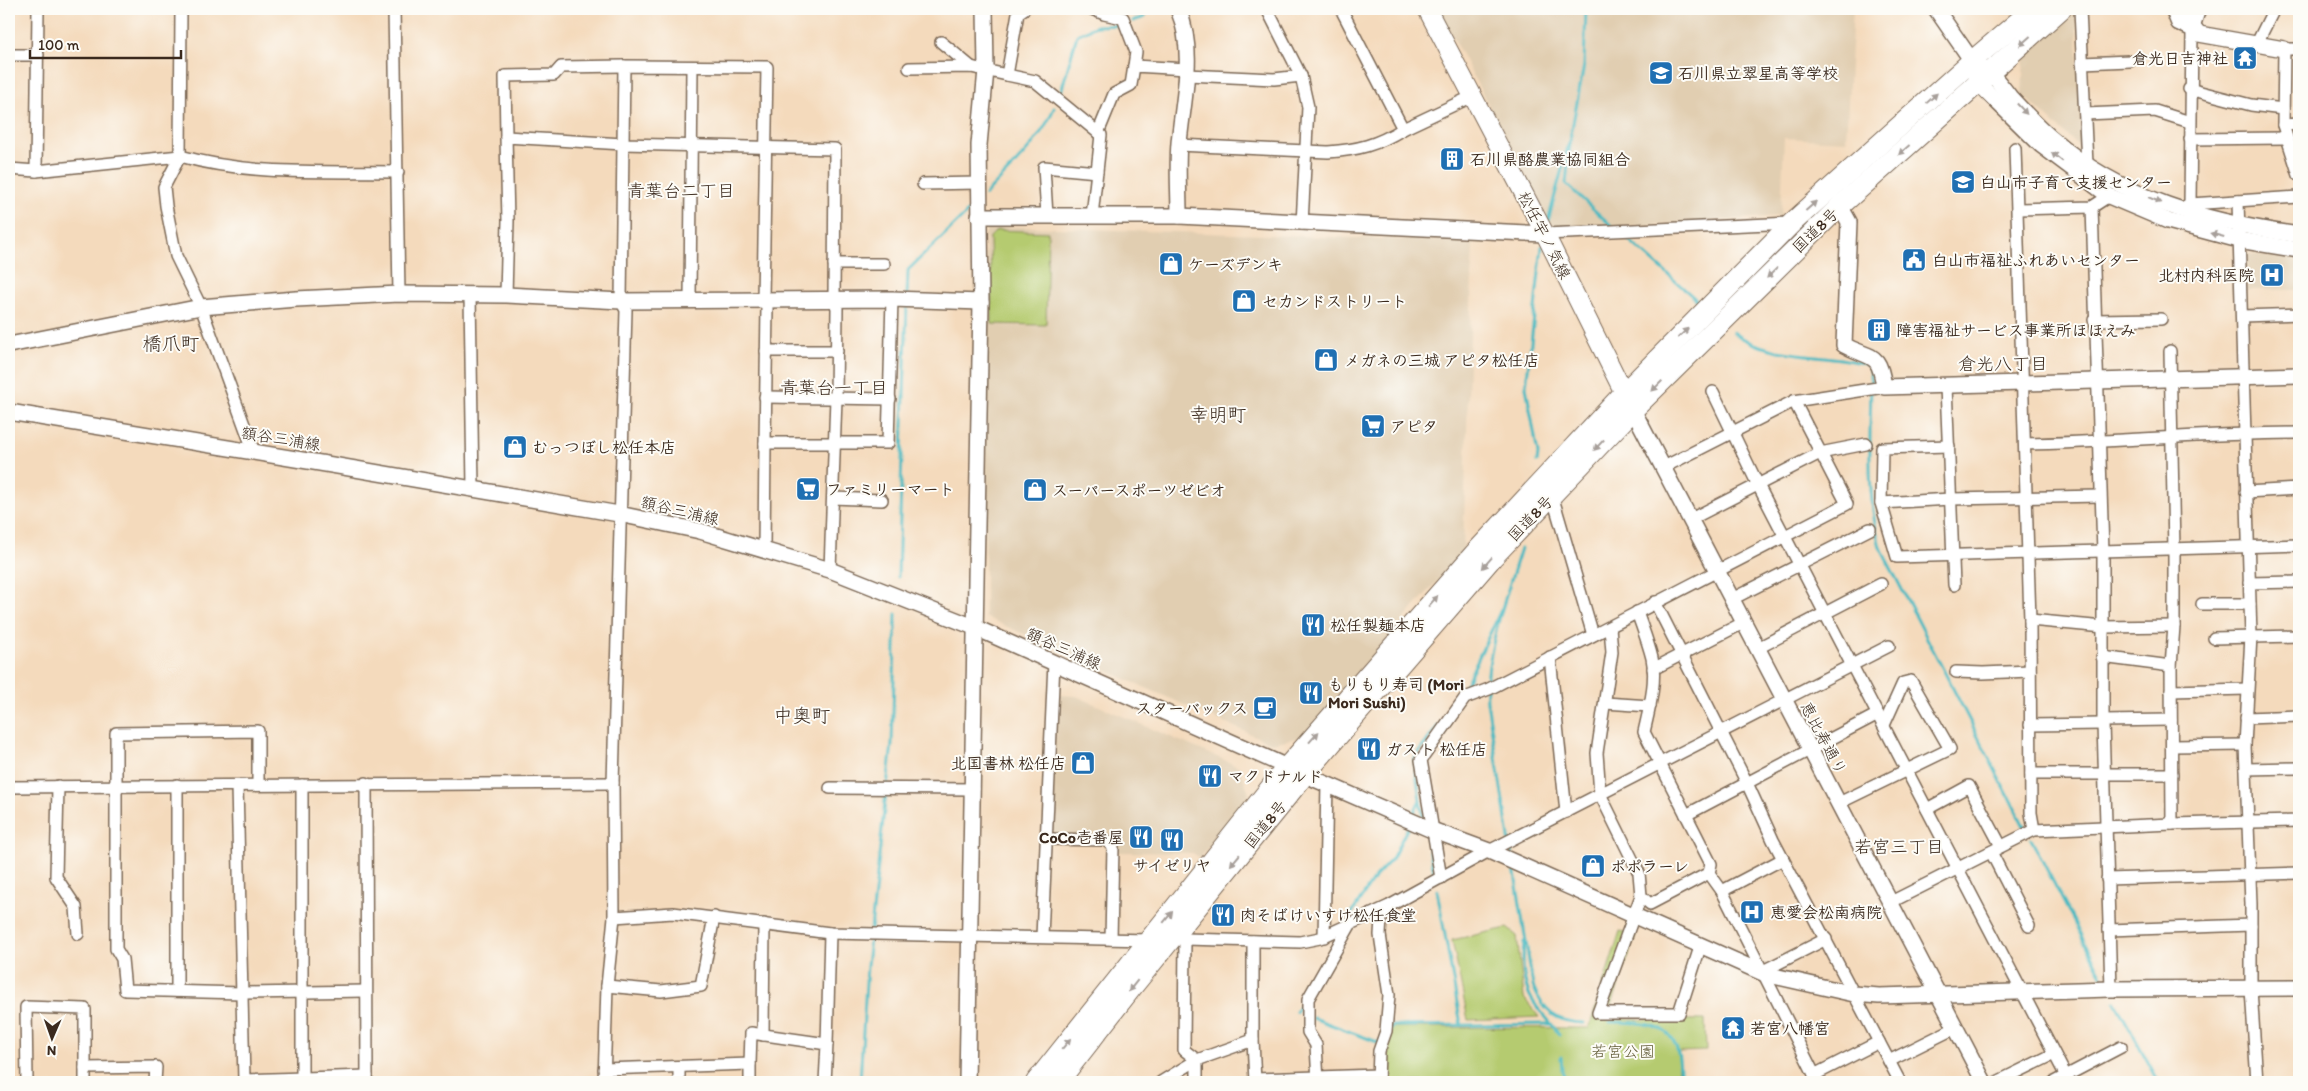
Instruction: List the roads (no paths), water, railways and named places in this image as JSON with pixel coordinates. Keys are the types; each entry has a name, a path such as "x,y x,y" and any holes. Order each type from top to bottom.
{"highway":[{"name":"国道8号","path":"1058,1082 1180,936 1306,773 1492,558 1552,496 1629,401 1792,223 1972,61 2033,9"},
{"name":"国道8号","path":"1036,1082 1287,766 1345,703 1474,554 1629,401 1840,206 2061,9"}],"main road":[{"name":"松任宇ノ気線","path":"1427,9 1545,234 1629,401"}],"street":[{"path":"36,171 38,9"},
{"path":"181,9 180,156 164,187 166,206 176,256 202,307 254,452"},
{"path":"394,9 399,294"},
{"path":"967,1082 974,789 974,627 981,302 979,145 986,70 985,9"},
{"path":"1007,74 1018,13 1024,11 1024,9"},
{"path":"1092,9 1123,18 1136,52 1131,85 1114,94 1098,133"},
{"path":"1178,9 1184,22 1187,50 1187,72 1179,145 1179,216"},
{"path":"1267,9 1302,76 1308,107 1302,224"},
{"path":"1341,9 1403,129"},
{"path":"1936,9 1984,77 2041,145 2108,196 2168,221 2239,233 2299,250"},
{"path":"2080,9 2087,165"},
{"path":"2171,9 2177,24 2195,31 2256,45 2292,49 2282,125 2299,175"},
{"path":"2183,9 2195,31"},
{"path":"2184,207 2190,139 2190,89 2195,31 2200,9"},
{"path":"2256,45 2274,9"},
{"path":"941,42 971,67"},
{"path":"9,55 38,55"},
{"path":"2082,63 2130,61"},
{"path":"604,1082 607,986 614,917 613,783 626,310 621,301 624,66"},
{"path":"1134,66 1274,79 1302,76"},
{"path":"506,295 508,221 505,76 554,75 561,67 767,67 763,299 767,307 764,550"},
{"path":"690,299 692,67"},
{"path":"909,68 971,67 1035,81 1101,135 1092,216"},
{"path":"1984,77 2051,138 2087,165 2132,191 2184,207 2239,233 2299,235"},
{"path":"2190,89 2251,105 2283,109"},
{"path":"1179,145 1328,152 1353,150 1382,142 1403,129 1473,96"},
{"path":"2085,114 2155,111 2190,122"},
{"path":"2282,125 2299,124"},
{"path":"506,136 623,144 835,149 834,299 837,308 837,351 830,570"},
{"path":"2190,139 2286,138"},
{"path":"2016,148 2030,620 2031,813 2034,830"},
{"path":"9,169 36,171 180,156 200,162 259,171 398,172"},
{"path":"1047,216 1044,162 1097,172"},
{"path":"923,184 979,201 1047,216 1179,216 1302,224 1545,234 1792,223"},
{"path":"2018,209 2092,207 2108,196"},
{"path":"2184,207 2299,197"},
{"path":"2238,201 2251,636 2245,745 2250,876 2251,989 2257,1082"},
{"path":"1840,206 1849,222 1844,345 1871,355 1881,367 1876,388"},
{"path":"2092,207 2094,320 2103,552 2103,723 2111,989"},
{"path":"834,264 884,264"},
{"path":"9,345 202,307 296,298 399,294 506,295 621,301 690,299 901,299 981,302"},
{"path":"470,295 473,488"},
{"path":"766,443 888,443 890,399 901,299"},
{"path":"2242,316 2299,314"},
{"path":"2094,320 2161,319"},
{"path":"766,351 837,351"},
{"path":"2170,351 2174,550 2174,626 2171,666 2172,824"},
{"path":"1664,467 1794,401 1876,388 2299,375"},
{"path":"1946,386 1954,585"},
{"path":"1713,392 1758,486 2068,1079"},
{"path":"765,397 890,399"},
{"name":"恵比寿通り","path":"1629,401 1984,1082"},
{"path":"1441,878 1420,760 1465,698 1485,691 1847,504 1794,401"},
{"name":"額谷三浦線","path":"9,412 473,488 619,514 700,531 830,570 974,627 1432,830 1488,851 1761,972 1854,994 1938,996 2111,989 2299,988"},
{"path":"2025,444 2098,443 2246,433 2299,433"},
{"path":"1691,519 1820,453 1866,444"},
{"path":"1949,446 1882,448 1881,503 1897,557 2299,545"},
{"path":"2246,492 2299,489"},
{"path":"1552,496 1593,635"},
{"path":"1881,503 1951,499 2100,496"},
{"path":"833,498 882,500"},
{"path":"1732,599 1870,529"},
{"path":"2249,584 2299,582"},
{"path":"1758,648 1881,584"},
{"path":"1655,602 1680,655 1747,783 1783,859 1900,1082"},
{"path":"2202,604 2250,604"},
{"path":"1637,612 1652,658 1653,668 1650,706 1644,732 1711,864 1709,873 1722,891 1816,1079 1879,1042"},
{"path":"2030,620 2104,627 2174,626"},
{"path":"1653,668 1744,622"},
{"path":"1610,627 1612,652 1597,754 1600,794 1639,873 1641,896 1598,1013 1679,1013 1701,944"},
{"path":"2214,638 2299,636"},
{"path":"1197,1060 1184,1050 1180,936 1300,942 1324,937 1391,906 1488,851 1889,646"},
{"path":"1550,656 1566,812"},
{"path":"2102,657 2171,666"},
{"path":"1042,937 1054,662"},
{"path":"1956,672 2030,671"},
{"path":"1686,816 1810,749 1881,719 1903,683 1911,681 1950,749 1839,804"},
{"path":"2171,691 2248,689"},
{"path":"1605,703 1650,706"},
{"path":"2246,718 2299,716"},
{"path":"2030,725 2171,720"},
{"path":"258,785 258,731 116,733 116,949 122,959 125,990 242,993 366,991"},
{"path":"2172,746 2245,745"},
{"path":"2246,769 2299,768"},
{"path":"2031,774 2172,774"},
{"path":"1324,937 1327,782"},
{"path":"9,786 613,783"},
{"path":"237,786 244,1080 302,1078 367,1079 366,784"},
{"path":"176,991 177,785"},
{"path":"302,785 302,1078"},
{"path":"58,786 56,877 76,907 78,934"},
{"path":"1927,809 1969,786 2029,926"},
{"path":"830,788 974,789"},
{"path":"1890,902 2034,830 2299,821"},
{"path":"1047,839 1106,840 1113,848 1111,939"},
{"path":"1722,891 1783,859"},
{"path":"1641,896 1650,904 1709,873"},
{"path":"2107,879 2299,873"},
{"path":"1253,941 1255,1080 1378,1078 1378,1051 1386,1031 1389,995 1380,935 1381,918 1391,906"},
{"path":"614,917 673,913 830,933 1149,940"},
{"path":"607,986 661,991 701,986 714,917"},
{"path":"763,1035 764,924"},
{"path":"1318,1079 1316,1045 1308,1032 1308,999 1351,924"},
{"path":"2109,930 2251,925"},
{"path":"825,1082 830,933"},
{"path":"1761,972 1826,939"},
{"path":"27,1082 26,1007 85,1009 84,1082"},
{"path":"1889,1061 1955,1028"},
{"path":"750,1082 751,1033 827,1044"},
{"path":"1161,1082 1197,1060 1253,1040"},
{"path":"2054,1082 2068,1079 2121,1047"},
{"path":"1996,1082 2054,1054"},
{"path":"1197,1060 1197,1082"},
{"path":"604,1069 750,1064"},
{"path":"84,1068 156,1067 155,1082"},
{"path":"678,1067 679,1082"}],"waterway":[{"path":"1133,21 1145,17 1146,9"},
{"path":"1571,134 1584,65 1586,9"},
{"path":"1061,92 1077,35 1096,26 1121,25"},
{"path":"985,195 1033,144 1054,108"},
{"path":"1571,133 1566,184 1614,228"},
{"path":"1548,221 1569,143"},
{"path":"907,295 908,270 974,206"},
{"path":"1621,233 1699,302"},
{"path":"1537,462 1538,454 1526,387 1542,246"},
{"path":"898,577 907,303"},
{"path":"1733,332 1748,341 1764,347 1869,365 1871,374 1872,504 1880,547 2026,830"},
{"path":"1512,856 1487,702 1487,684 1493,645 1521,548"},
{"path":"1461,695 1501,610"},
{"path":"887,786 892,744 896,614"},
{"path":"1412,817 1420,800 1414,759 1438,726"},
{"path":"860,1082 867,966 886,792"},
{"path":"1420,801 1423,816"},
{"path":"1350,916 1375,877 1392,859 1409,825"},
{"path":"1427,837 1434,872"},
{"path":"2031,839 2102,976"},
{"path":"1514,867 1533,986 1537,995 1546,1009 1558,1018 1584,1023"},
{"path":"1437,890 1461,1025"},
{"path":"1524,942 1523,966 1528,990 1535,1004 1559,1035"},
{"path":"1296,1012 1304,997"},
{"path":"2115,1002 2159,1082"},
{"path":"1313,1018 1380,1043"},
{"path":"1610,1022 1627,1022 1655,1026 1664,1031 1672,1039 1677,1049 1680,1064 1680,1082"},
{"path":"1391,1029 1393,1026 1551,1024"},
{"path":"1384,1056 1385,1082"},
{"path":"1561,1057 1562,1071 1567,1082"}],"place":[{"name":"倉光日吉神社","path":"2245,58"},
{"name":"石川県立翠星高等学校","path":"1661,73"},
{"name":"石川県酪農業協同組合","path":"1452,159"},
{"name":"白山市子育て支援センター","path":"1963,182"},
{"name":"白山市福祉ふれあいセンター","path":"1914,260"},
{"name":"ケーズデンキ","path":"1171,264"},
{"name":"北村内科医院","path":"2272,275"},
{"name":"セカンドストリート","path":"1244,301"},
{"name":"障害福祉サービス事業所ほほえみ","path":"1879,330"},
{"name":"メガネの三城 アピタ松任店","path":"1326,360"},
{"name":"アピタ","path":"1373,426"},
{"name":"むっつぼし松任本店","path":"515,447"},
{"name":"ファミリーマート","path":"808,489"},
{"name":"スーパースポーツゼビオ","path":"1035,490"},
{"name":"松任製麺本店","path":"1313,625"},
{"name":"もりもり寿司 (Mori Mori Sushi)","path":"1311,693"},
{"name":"スターバックス","path":"1265,708"},
{"name":"ガスト 松任店","path":"1369,749"},
{"name":"北国書林 松任店","path":"1083,763"},
{"name":"マクドナルド","path":"1210,776"},
{"name":"CoCo壱番屋","path":"1141,837"},
{"name":"サイゼリヤ","path":"1172,840"},
{"name":"ポポラーレ","path":"1593,866"},
{"name":"恵愛会松南病院","path":"1752,912"},
{"name":"肉そばけいすけ松任食堂","path":"1223,915"},
{"name":"若宮八幡宮","path":"1733,1028"}],"district":[{"name":"青葉台二丁目","path":"681,191"},
{"name":"橋爪町","path":"171,343"},
{"name":"倉光八丁目","path":"2003,364"},
{"name":"青葉台一丁目","path":"834,388"},
{"name":"幸明町","path":"1218,414"},
{"name":"中奥町","path":"802,715"},
{"name":"若宮三丁目","path":"1899,847"}],"park label":[{"name":"若宮公園","path":"1623,1051"}]}
